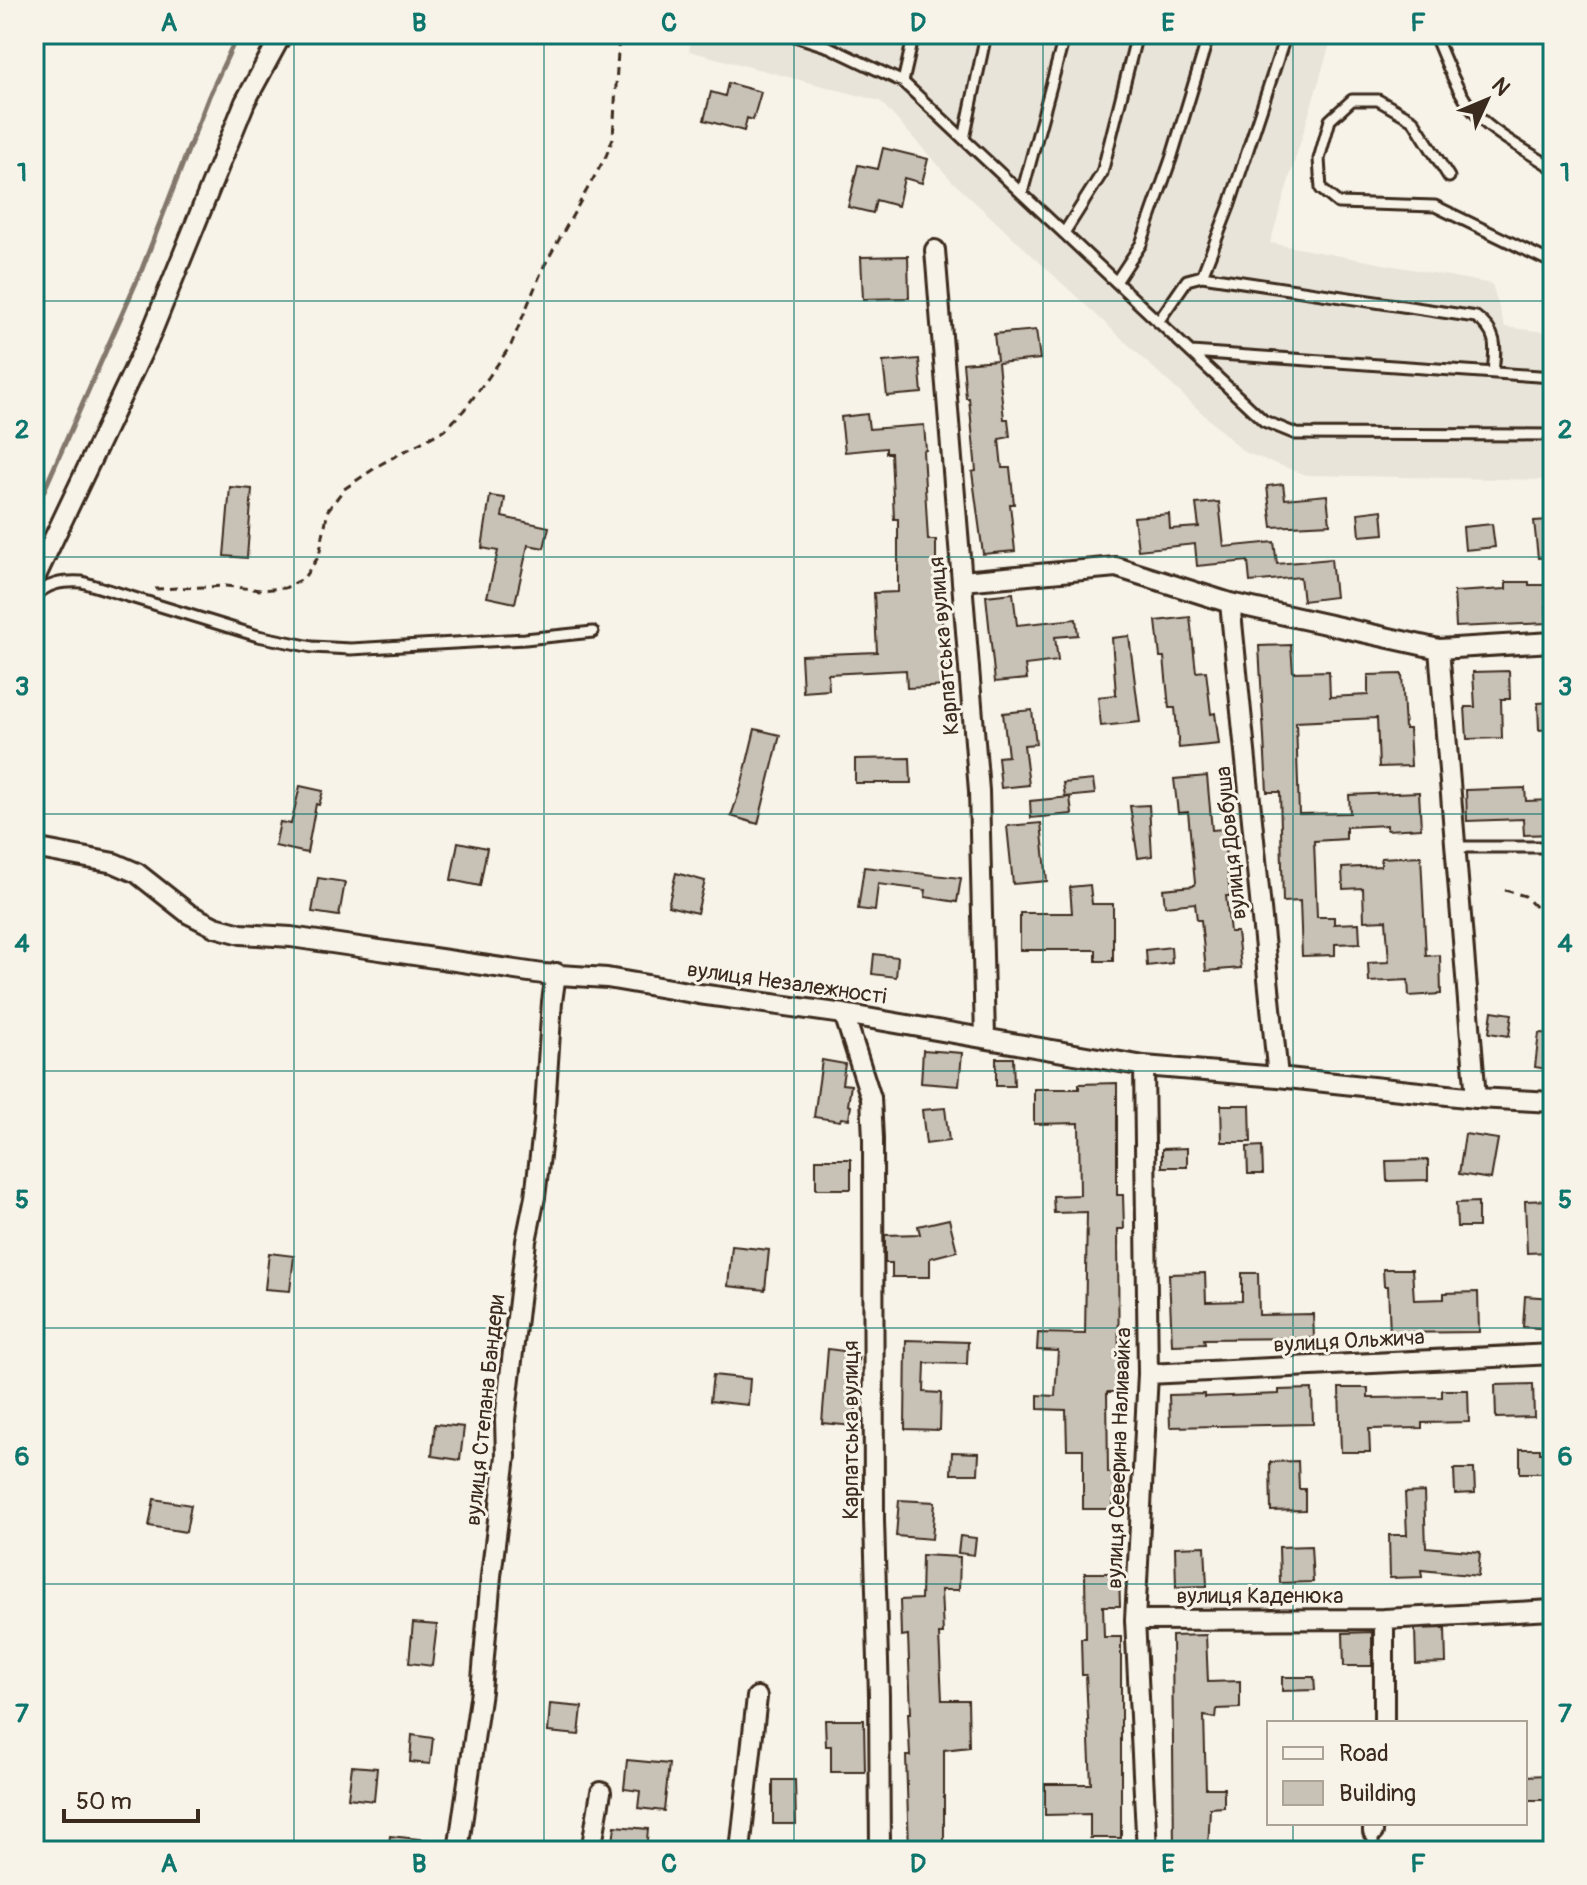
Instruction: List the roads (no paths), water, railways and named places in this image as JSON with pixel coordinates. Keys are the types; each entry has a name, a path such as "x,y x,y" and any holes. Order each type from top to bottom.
{"street":[{"path":"34,580 150,336 245,102 282,34"},
{"name":"Карпатська вулиця","path":"935,250 979,791 985,1038"},
{"path":"962,581 1116,567 1230,603 1439,649 1553,642"},
{"name":"вулиця Довбуша","path":"1230,603 1278,1077"},
{"path":"1439,649 1476,1098"},
{"name":"вулиця Незалежності","path":"34,848 114,863 137,873 189,914 215,927 241,934 291,937 528,972 607,978 844,1014 1144,1066 1476,1098 1553,1102"},
{"name":"вулиця Степана Бандери","path":"458,1851 484,1665 506,1456 505,1420 526,1241 544,1122 556,973"},
{"name":"Карпатська вулиця","path":"844,1014 871,1098 873,1139 874,1520 880,1851"},
{"name":"вулиця Северина Наливайка","path":"1144,1066 1148,1374 1135,1620 1147,1851"},
{"name":"вулиця Ольжича","path":"1148,1374 1553,1354"},
{"name":"вулиця Каденюка","path":"1135,1620 1384,1619 1553,1610"},
{"path":"1384,1619 1384,1721"},
{"path":"740,1851 757,1697"},
{"path":"591,1851 601,1792"}],"lane":[{"path":"789,34 829,47 903,82 1264,421 1296,434 1553,435"},
{"path":"829,47 832,34"},
{"path":"903,82 914,34"},
{"path":"964,139 986,34"},
{"path":"1022,193 1065,34"},
{"path":"1064,233 1102,173 1137,34"},
{"path":"1116,282 1141,244 1209,34"},
{"path":"1202,276 1230,204 1286,34"},
{"path":"1434,34 1464,95 1484,122 1553,168"},
{"path":"1449,177 1413,120 1378,100 1352,100 1330,120 1319,159 1321,189 1338,203 1435,206 1553,263"},
{"path":"1158,322 1187,280 1202,276 1476,317 1489,326 1496,346 1493,372"},
{"path":"1191,352 1553,377"},
{"path":"34,597 42,589 56,583 82,582 258,636 312,647 351,649 593,632"},
{"path":"1456,847 1553,847"}],"waterway":[{"path":"34,513 142,269 209,96 238,34"}]}
